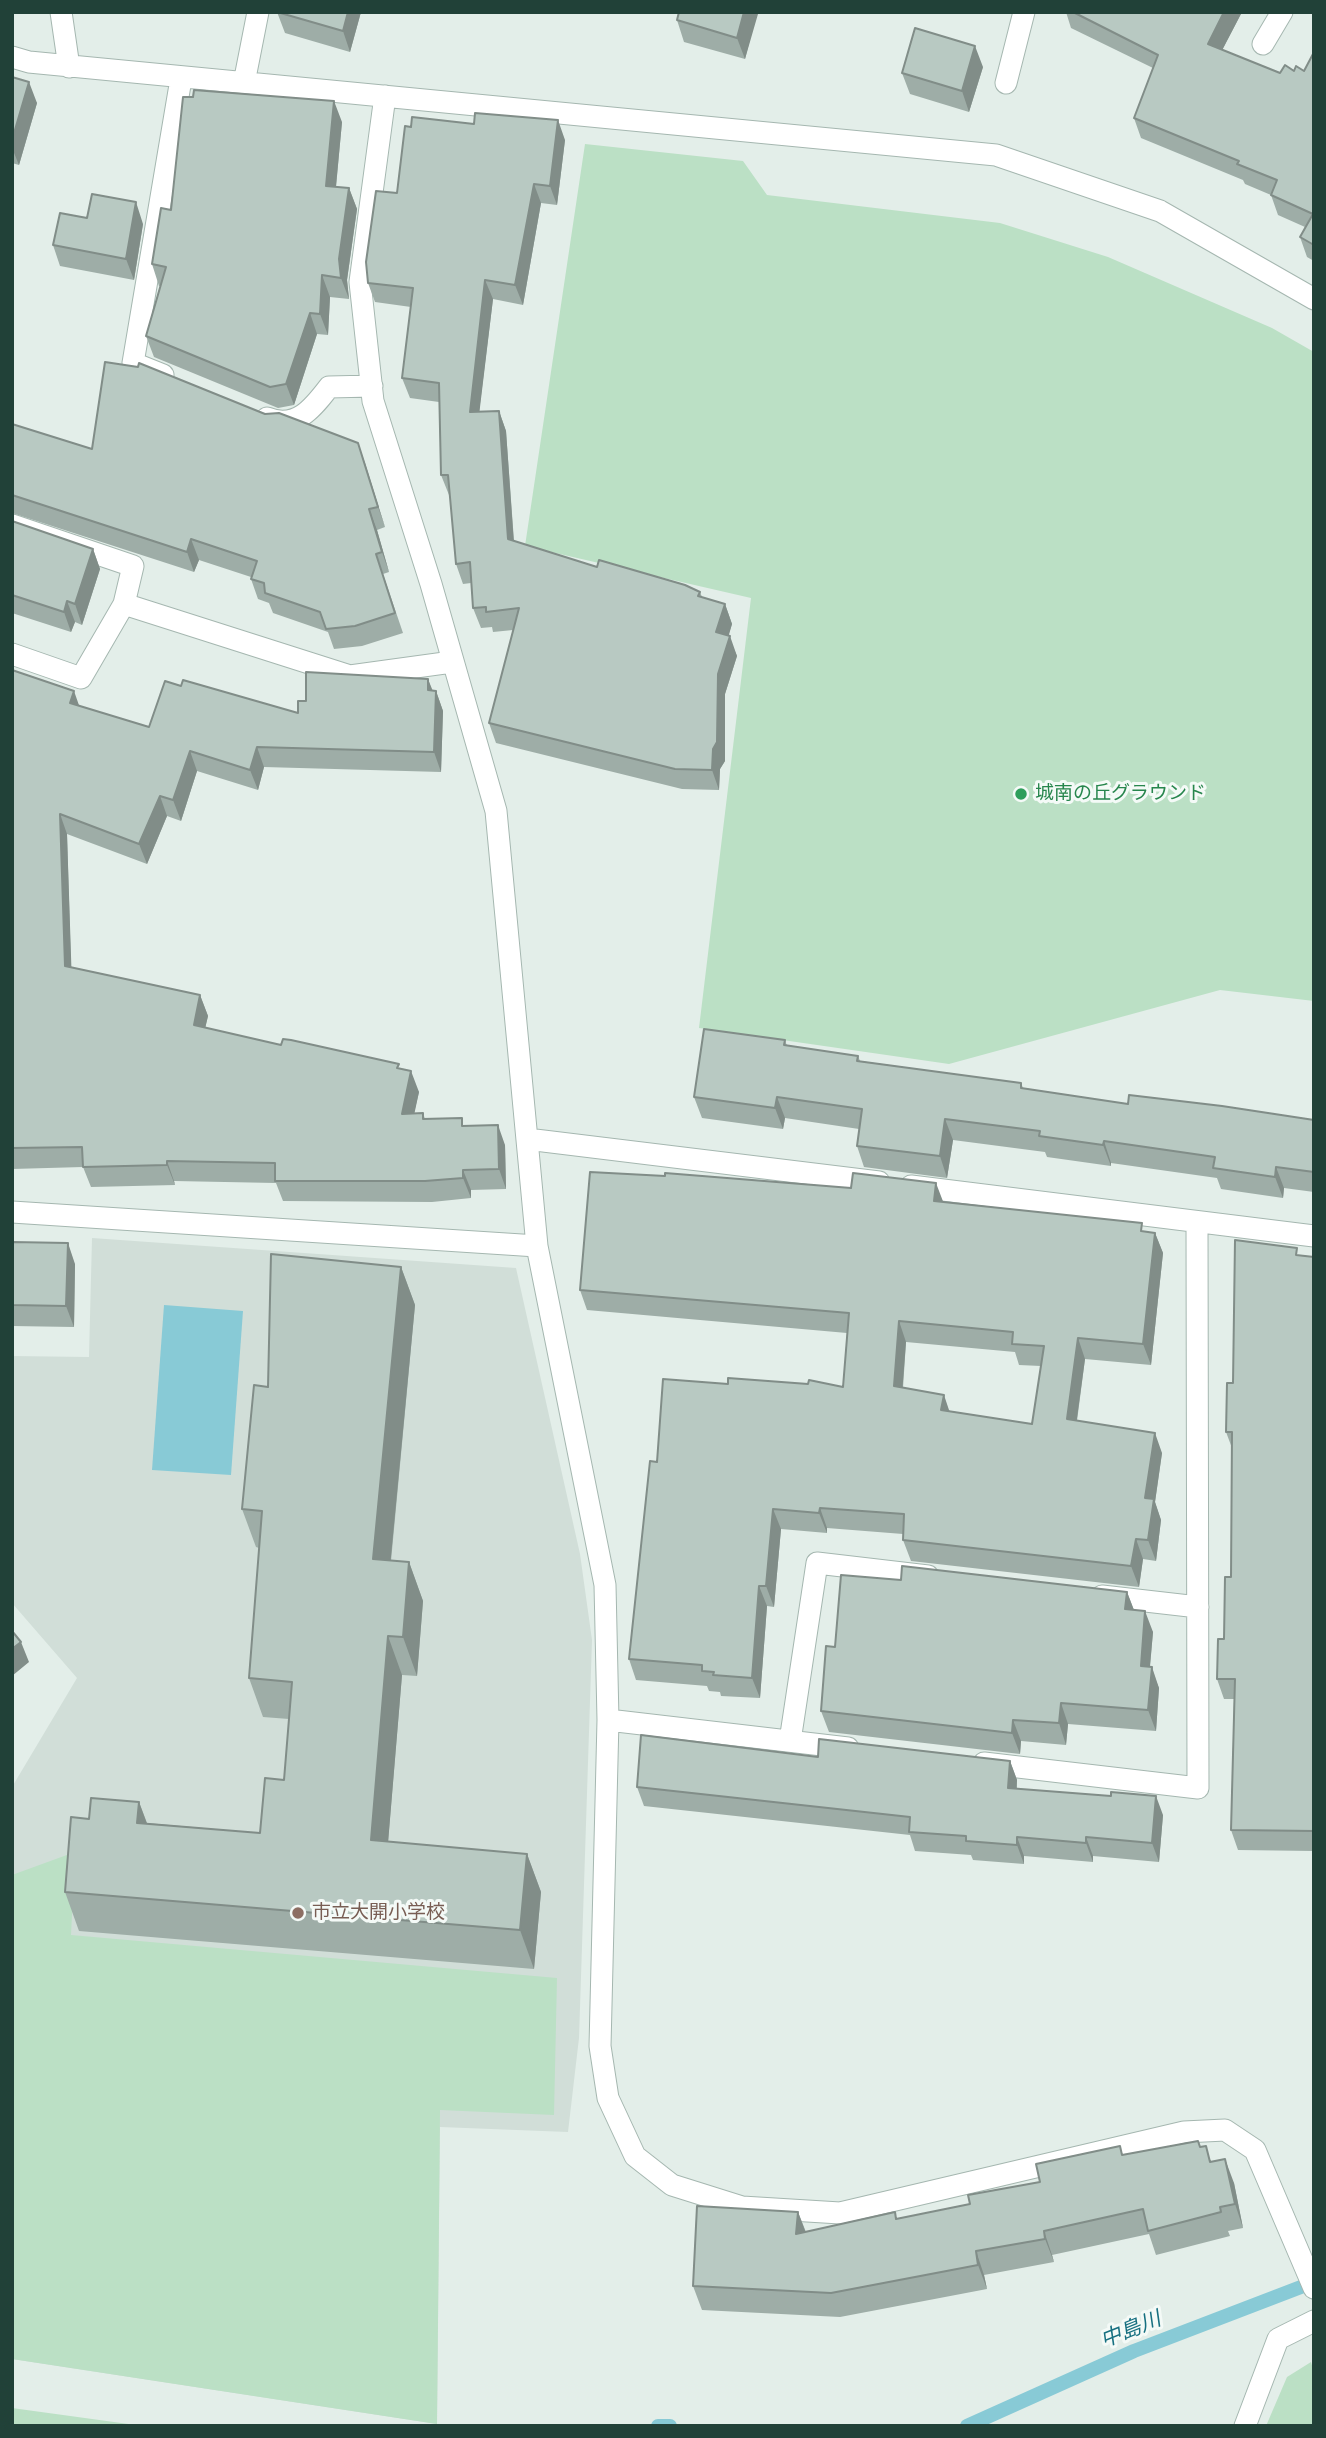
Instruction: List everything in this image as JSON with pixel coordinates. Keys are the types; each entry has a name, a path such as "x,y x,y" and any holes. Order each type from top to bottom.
{"street":[{"path":"61,12 69,67"},
{"path":"244,83 258,12"},
{"path":"1006,83 1024,12"},
{"path":"1264,44 1282,12"},
{"path":"12,57 69,67 181,79 996,155 1160,211 1314,299"},
{"path":"181,79 134,363 181,383"},
{"path":"385,96 360,282 373,401 496,811 537,1246 605,1585 608,1720 600,2046 608,2098 635,2156 672,2185 742,2207 840,2213 1184,2132 1225,2130 1255,2150 1314,2288"},
{"path":"253,412 277,422 308,415 329,387 372,386"},
{"path":"12,525 133,566 124,604 81,678 12,654"},
{"path":"124,604 351,676 453,662"},
{"path":"527,1139 1314,1237"},
{"path":"12,1212 537,1246"},
{"path":"967,1761 1198,1788 1197,1222"},
{"path":"790,1741 817,1563 953,1579"},
{"path":"1075,1593 1198,1607"},
{"path":"608,1720 872,1751"},
{"path":"1245,2426 1278,2339 1314,2321"}],"shaded area":[{"name":"市立大開小学校","path":"92,1238 516,1268 580,1554 592,1640 579,2038 568,2132 440,2127 437,2424 12,2359 12,1787 77,1678 12,1603 12,1356 89,1357"}],"green space":[{"name":"城南の丘グラウンド","path":"585,144 743,161 767,195 1000,223 1108,257 1272,328 1314,352 1314,1001 1220,990 949,1064 699,1028 751,598 525,546"},
{"path":"75,1852 71,1935 557,1978 554,2115 440,2110 437,2424 12,2359 12,1875"},
{"path":"1311,2362 1314,2372 1314,2426 1266,2426 1287,2377"},
{"path":"12,2408 143,2426 12,2426"}],"water":[{"path":"164,1305 243,1311 231,1475 152,1470"}],"building":[{"path":"277,12 348,12 343,31"},
{"path":"679,12 744,12 737,38 677,20"},
{"path":"1073,12 1224,12 1208,44 1280,73 1285,65 1294,71 1296,66 1304,71 1314,52 1314,245 1300,237 1313,214 1271,195 1277,180 1237,164 1239,161 1134,118 1158,55"},
{"path":"915,28 975,46 962,91 902,73"},
{"path":"12,77 29,82 12,140"},
{"path":"194,90 334,101 326,186 349,188 339,259 341,278 322,275 320,314 310,313 286,384 270,387 146,336 166,267 152,264 161,208 171,210 183,97 193,97"},
{"path":"475,113 558,120 550,186 534,184 515,285 485,280 470,412 499,411 508,539 597,567 599,560 685,585 700,592 698,596 725,604 716,632 730,636 718,674 717,742 713,749 712,770 675,769 489,723 519,608 486,612 486,607 473,608 470,562 456,564 448,475 441,475 439,383 402,378 413,288 368,283 366,262 376,191 397,193 405,126 411,127 412,117 474,124"},
{"path":"92,194 136,202 126,259 53,245 60,213 87,218"},
{"path":"105,362 138,367 139,363 265,414 279,413 358,443 378,507 369,509 382,552 376,554 395,613 355,626 326,629 320,612 265,593 264,583 251,579 257,561 191,539 187,552 12,495 12,424 92,449"},
{"path":"12,521 93,549 75,604 67,601 64,612 12,595"},
{"path":"12,670 74,691 70,703 149,727 165,681 181,686 183,680 298,713 298,701 306,701 306,672 428,679 428,690 436,691 434,752 257,747 250,770 190,751 173,800 160,796 139,844 60,814 65,966 200,995 194,1025 281,1045 283,1039 291,1040 399,1064 397,1068 411,1071 402,1114 423,1113 423,1119 462,1118 462,1126 498,1125 499,1169 463,1170 463,1178 425,1181 275,1181 275,1163 167,1161 167,1165 83,1167 82,1147 12,1148"},
{"path":"704,1029 785,1040 784,1045 858,1056 857,1061 1021,1083 1021,1088 1128,1104 1129,1095 1314,1120 1314,1172 1276,1167 1275,1177 1213,1168 1215,1157 1104,1141 1103,1145 1039,1136 1040,1131 945,1119 940,1156 857,1146 862,1109 777,1097 775,1108 694,1097"},
{"path":"590,1172 665,1176 665,1173 851,1188 853,1173 936,1183 934,1201 1142,1223 1141,1231 1155,1233 1143,1344 1078,1338 1067,1419 1155,1433 1145,1498 1154,1499 1148,1540 1136,1539 1131,1566 903,1540 904,1514 820,1508 819,1513 773,1509 766,1586 759,1586 752,1678 713,1675 714,1672 702,1671 702,1665 629,1659 650,1461 657,1462 663,1379 728,1384 728,1378 808,1384 809,1380 843,1387 849,1313 580,1290","holes":["899,1321 1013,1332 1012,1344 1044,1346 1032,1424 941,1410 944,1395 894,1386"]},
{"path":"1235,1240 1297,1248 1296,1255 1314,1257 1314,1831 1231,1830 1235,1679 1217,1679 1218,1639 1224,1639 1225,1577 1231,1577 1232,1432 1226,1432 1227,1383 1233,1383"},
{"path":"12,1242 68,1243 66,1306 12,1305"},
{"path":"271,1254 401,1267 373,1559 409,1562 403,1637 388,1636 371,1840 527,1854 520,1930 65,1892 71,1817 89,1819 91,1798 139,1802 137,1823 260,1833 265,1778 284,1780 292,1682 249,1678 262,1511 242,1509 254,1385 268,1387"},
{"path":"902,1566 1127,1592 1125,1609 1145,1611 1141,1666 1152,1667 1148,1710 1061,1703 1059,1723 1013,1720 1012,1733 821,1711 826,1646 835,1647 841,1575 901,1580"},
{"path":"12,1631 21,1642 12,1649"},
{"path":"641,1735 818,1757 819,1739 1010,1761 1008,1788 1111,1796 1111,1792 1156,1796 1152,1843 1086,1837 1086,1843 1017,1837 1017,1845 966,1841 966,1836 909,1832 910,1817 637,1787"},
{"path":"1198,2141 1200,2147 1206,2146 1210,2162 1225,2159 1235,2204 1220,2207 1221,2212 1148,2231 1143,2209 1044,2231 1045,2239 976,2251 978,2265 831,2293 693,2286 697,2206 798,2212 796,2234 895,2212 896,2219 970,2204 968,2195 1040,2182 1036,2164 1120,2146 1122,2155"}],"waterway":[{"name":"中島川","path":"967,2426 1134,2351 1314,2282"},
{"name":"中島川","path":"658,2426 670,2426"}],"place":[{"name":"城南の丘グラウンド","path":"1021,794"},
{"name":"市立大開小学校","path":"298,1913"}]}
